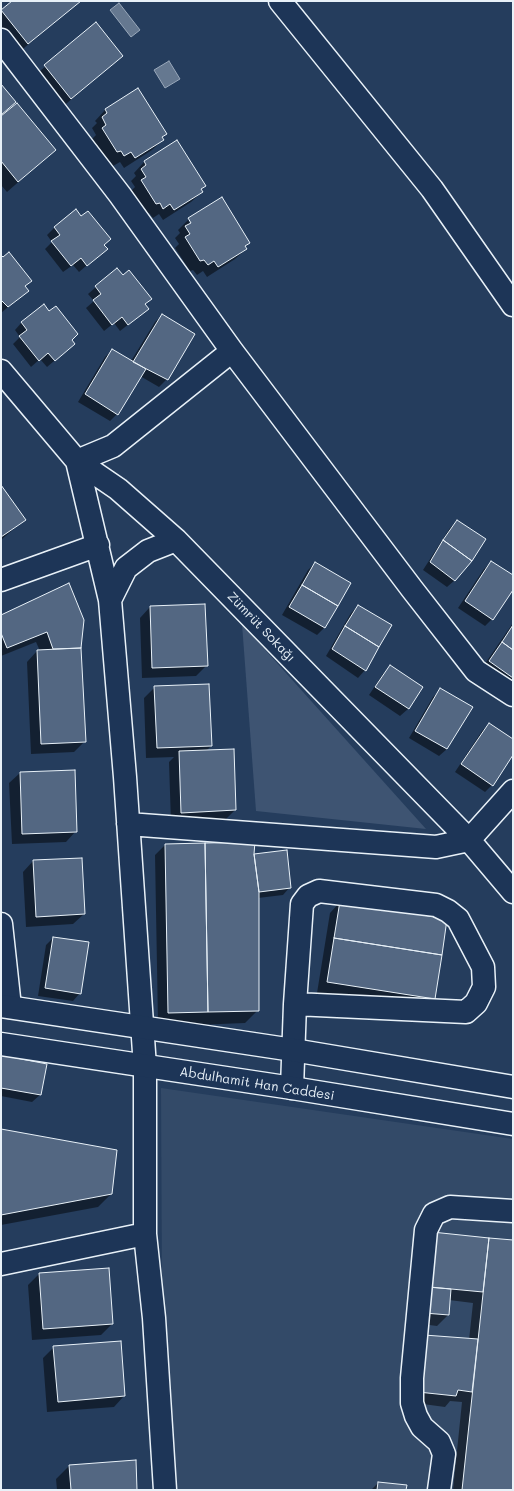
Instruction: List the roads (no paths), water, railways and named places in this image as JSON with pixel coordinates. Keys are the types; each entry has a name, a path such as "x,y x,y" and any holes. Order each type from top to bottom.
{"street":[{"path":"280,1 432,189 513,305"},
{"path":"1,40 120,195 232,351 407,583 476,671 513,695"},
{"path":"165,1490 154,1318 146,1234 145,1067 141,1028 128,824 110,600 77,461 114,446 232,351"},
{"name":"Zümrüt Sokağı","path":"1,371 77,461 118,489 176,540 469,840 513,892"},
{"path":"110,600 126,568 148,551 176,540"},
{"path":"1,580 98,545"},
{"path":"128,824 436,847 469,840 513,791"},
{"path":"292,1088 295,1004 302,904 308,896 319,891 436,905 448,911 458,920 483,968 484,987 476,1003 466,1012 295,1004"},
{"path":"1,924 6,1006 141,1028 293,1050 513,1086"},
{"name":"Abdulhamit Han Caddesi","path":"1,1044 145,1067 292,1088 513,1124"},
{"path":"440,1490 444,1454 439,1442 422,1426 416,1416 412,1403 412,1378 426,1230 434,1214 450,1207 513,1211"},
{"path":"1,1264 146,1234"}]}
